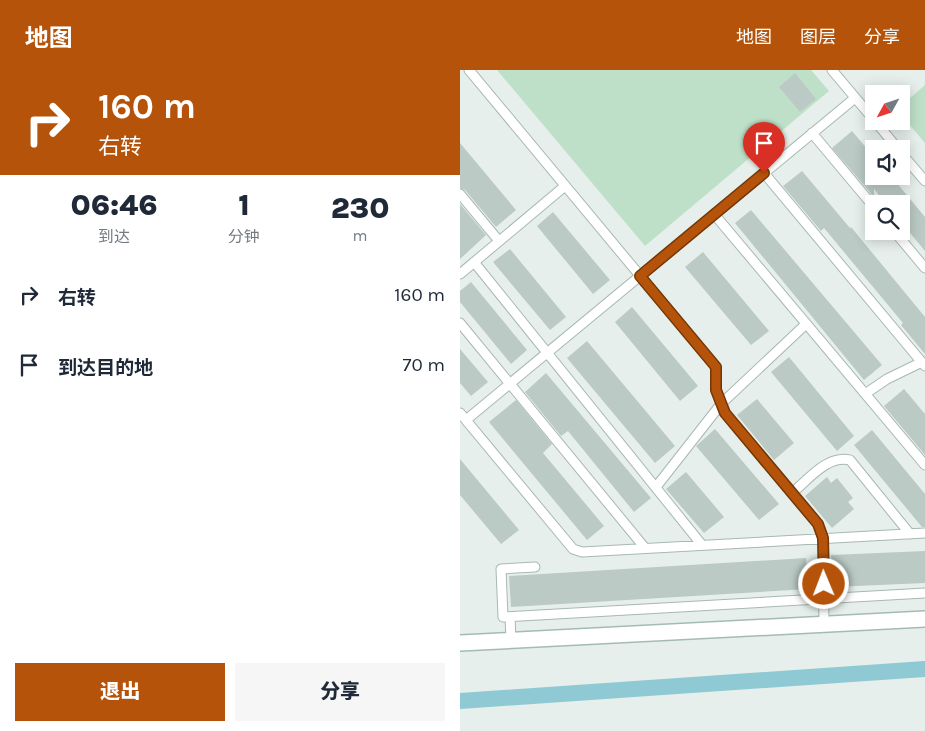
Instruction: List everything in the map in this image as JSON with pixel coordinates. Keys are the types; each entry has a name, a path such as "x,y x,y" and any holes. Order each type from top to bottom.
{"main road":[{"path":"460,643 925,619"}],"lane":[{"path":"460,73 464,70"},
{"path":"469,70 716,367 716,390 725,413 818,524 823,538 824,624"},
{"path":"832,70 865,110"},
{"path":"855,98 509,384 463,416 573,549 582,552 925,533"},
{"path":"882,130 891,140"},
{"path":"812,133 865,196"},
{"path":"910,164 925,181"},
{"path":"764,173 924,364 887,378 865,394"},
{"path":"460,274 565,186"},
{"path":"460,194 499,242"},
{"path":"714,214 925,465"},
{"path":"902,240 925,268"},
{"path":"474,262 702,545"},
{"path":"460,323 644,548"},
{"path":"656,487 721,404 806,324"},
{"path":"792,493 829,462 840,458 850,460 910,534"},
{"path":"535,567 501,568 503,617 925,593"},
{"path":"510,617 512,640"}],"green space":[{"path":"497,70 811,70 829,91 645,246"},
{"path":"925,85 925,143 910,126 910,98"}],"building":[{"path":"795,73 816,99 800,112 779,87"},
{"path":"852,131 865,146 865,185 898,185 907,195 879,195 874,189 874,195 872,195 832,148"},
{"path":"460,143 516,210 496,227 465,190 460,188"},
{"path":"802,171 925,317 925,354 901,325 903,323 824,228 821,231 783,186"},
{"path":"910,199 925,217 925,251 910,233"},
{"path":"460,204 486,235 460,259"},
{"path":"751,210 882,365 864,380 735,223"},
{"path":"553,212 610,280 593,294 537,226"},
{"path":"510,249 566,317 550,330 493,262"},
{"path":"703,252 769,331 751,345 685,267"},
{"path":"471,282 527,350 511,364 460,302 460,291"},
{"path":"632,307 698,386 680,401 615,322"},
{"path":"587,341 675,446 655,463 567,358"},
{"path":"460,349 488,382 471,396 460,383"},
{"path":"789,357 854,436 837,451 771,372"},
{"path":"546,373 651,498 634,512 568,431 561,436 525,392"},
{"path":"904,389 925,414 925,455 884,406"},
{"path":"757,399 794,443 774,460 737,415"},
{"path":"516,400 552,444 543,453 604,526 587,540 489,422"},
{"path":"715,429 779,504 759,520 696,446"},
{"path":"872,430 925,494 925,527 922,527 854,445"},
{"path":"460,459 519,530 501,544 460,495"},
{"path":"686,472 724,517 704,533 666,489"},
{"path":"827,477 831,483 837,478 853,498 848,502 854,509 832,528 805,496"},
{"path":"925,551 925,583 833,587 831,555"},
{"path":"806,558 808,589 511,607 509,576"}],"waterway":[{"path":"460,701 925,669"}],"route":[{"path":"764,173 640,276 716,367 716,390 725,413 818,524 823,538 824,584"}]}
